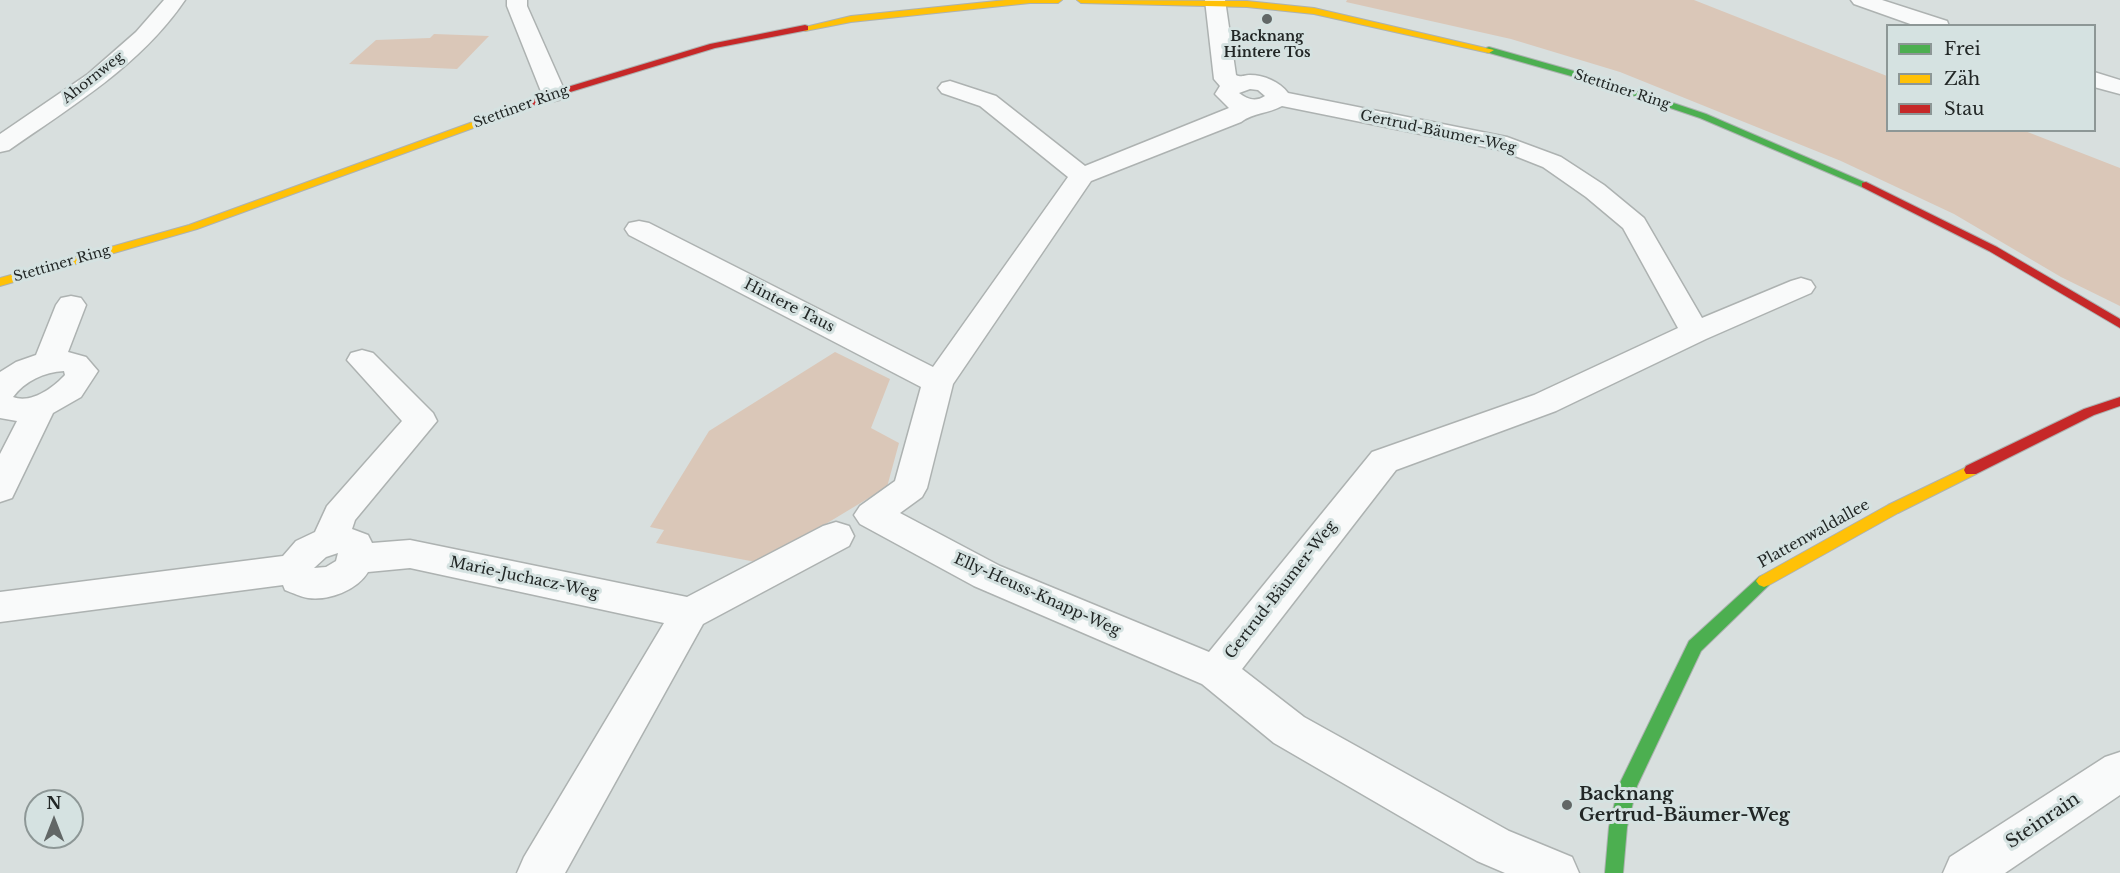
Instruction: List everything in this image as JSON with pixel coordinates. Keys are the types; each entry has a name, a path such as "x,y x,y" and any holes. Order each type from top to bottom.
{"street":[{"name":"Ahornweg","path":"0,144 96,79 144,37 175,0"},
{"path":"517,0 517,6 554,94"},
{"name":"Stettiner Ring","path":"0,282 193,227 334,177 554,94 713,46 851,19 1030,0 1059,0"},
{"name":"Stettiner Ring","path":"1081,0 1215,2 1314,11 1497,51 1599,81 1703,116 1872,188 1993,249 2120,324"},
{"path":"1861,0 1933,24"},
{"path":"950,88 988,101 1082,176 1233,117 1253,96 1225,79 1215,2"},
{"path":"2096,80 2120,87"},
{"name":"Gertrud-Bäumer-Weg","path":"1253,96 1507,144 1552,162 1595,191 1634,224 1695,332"},
{"name":"Elly-Heuss-Knapp-Weg","path":"1082,176 938,383 918,418 910,488 872,515 987,576 1216,672"},
{"name":"Hintere Taus","path":"639,229 938,383"},
{"name":"Gertrud-Bäumer-Weg","path":"1556,873 1493,846 1289,730 1216,672 1384,461 1545,403 1695,332 1801,287"},
{"path":"49,362 71,305"},
{"path":"0,607 294,569 303,555 311,548 344,550 339,515 421,421 362,360"},
{"path":"0,391 10,379 49,362 72,362 79,365 82,371 81,378 66,393 40,406 13,409 0,404"},
{"name":"Plattenwaldallee","path":"1614,873 1618,827 1628,785 1695,646 1759,584 1893,509 2089,412 2120,401"},
{"path":"0,489 40,406"},
{"path":"540,873 690,613 836,536"},
{"name":"Marie-Juchacz-Weg","path":"344,550 410,554 690,613"},
{"name":"Steinrain","path":"1966,873 2120,771"}],"shaded area":[{"path":"1347,0 1694,0 1886,76 1886,132 2028,132 2120,168 2120,306 2061,277 1954,214 1841,161 1620,72 1511,39 1346,2"},
{"path":"434,34 489,36 457,69 349,64 376,40 430,38"},
{"path":"835,352 890,379 871,428 899,443 887,487 761,563 656,543 664,530 650,527 709,431"}],"traffic: fast":[{"path":"1489,50 1599,81 1703,116 1866,185"},
{"path":"1614,873 1618,827 1628,785 1695,646 1764,581"}],"traffic: slow":[{"path":"805,28 851,19 1030,0 1058,0"},
{"path":"1081,0 1247,4 1314,11 1489,50"},
{"path":"0,282 193,227 492,118"},
{"path":"1764,581 1893,509 1971,470"}],"traffic: jam":[{"path":"492,118 554,94 713,46 805,28"},
{"path":"1866,185 1993,249 2120,324"},
{"path":"1971,470 2089,412 2120,401"}],"place":[{"name":"Backnang Hintere Tos","path":"1267,19"},
{"name":"Backnang Gertrud-Bäumer-Weg","path":"1567,805"}]}
